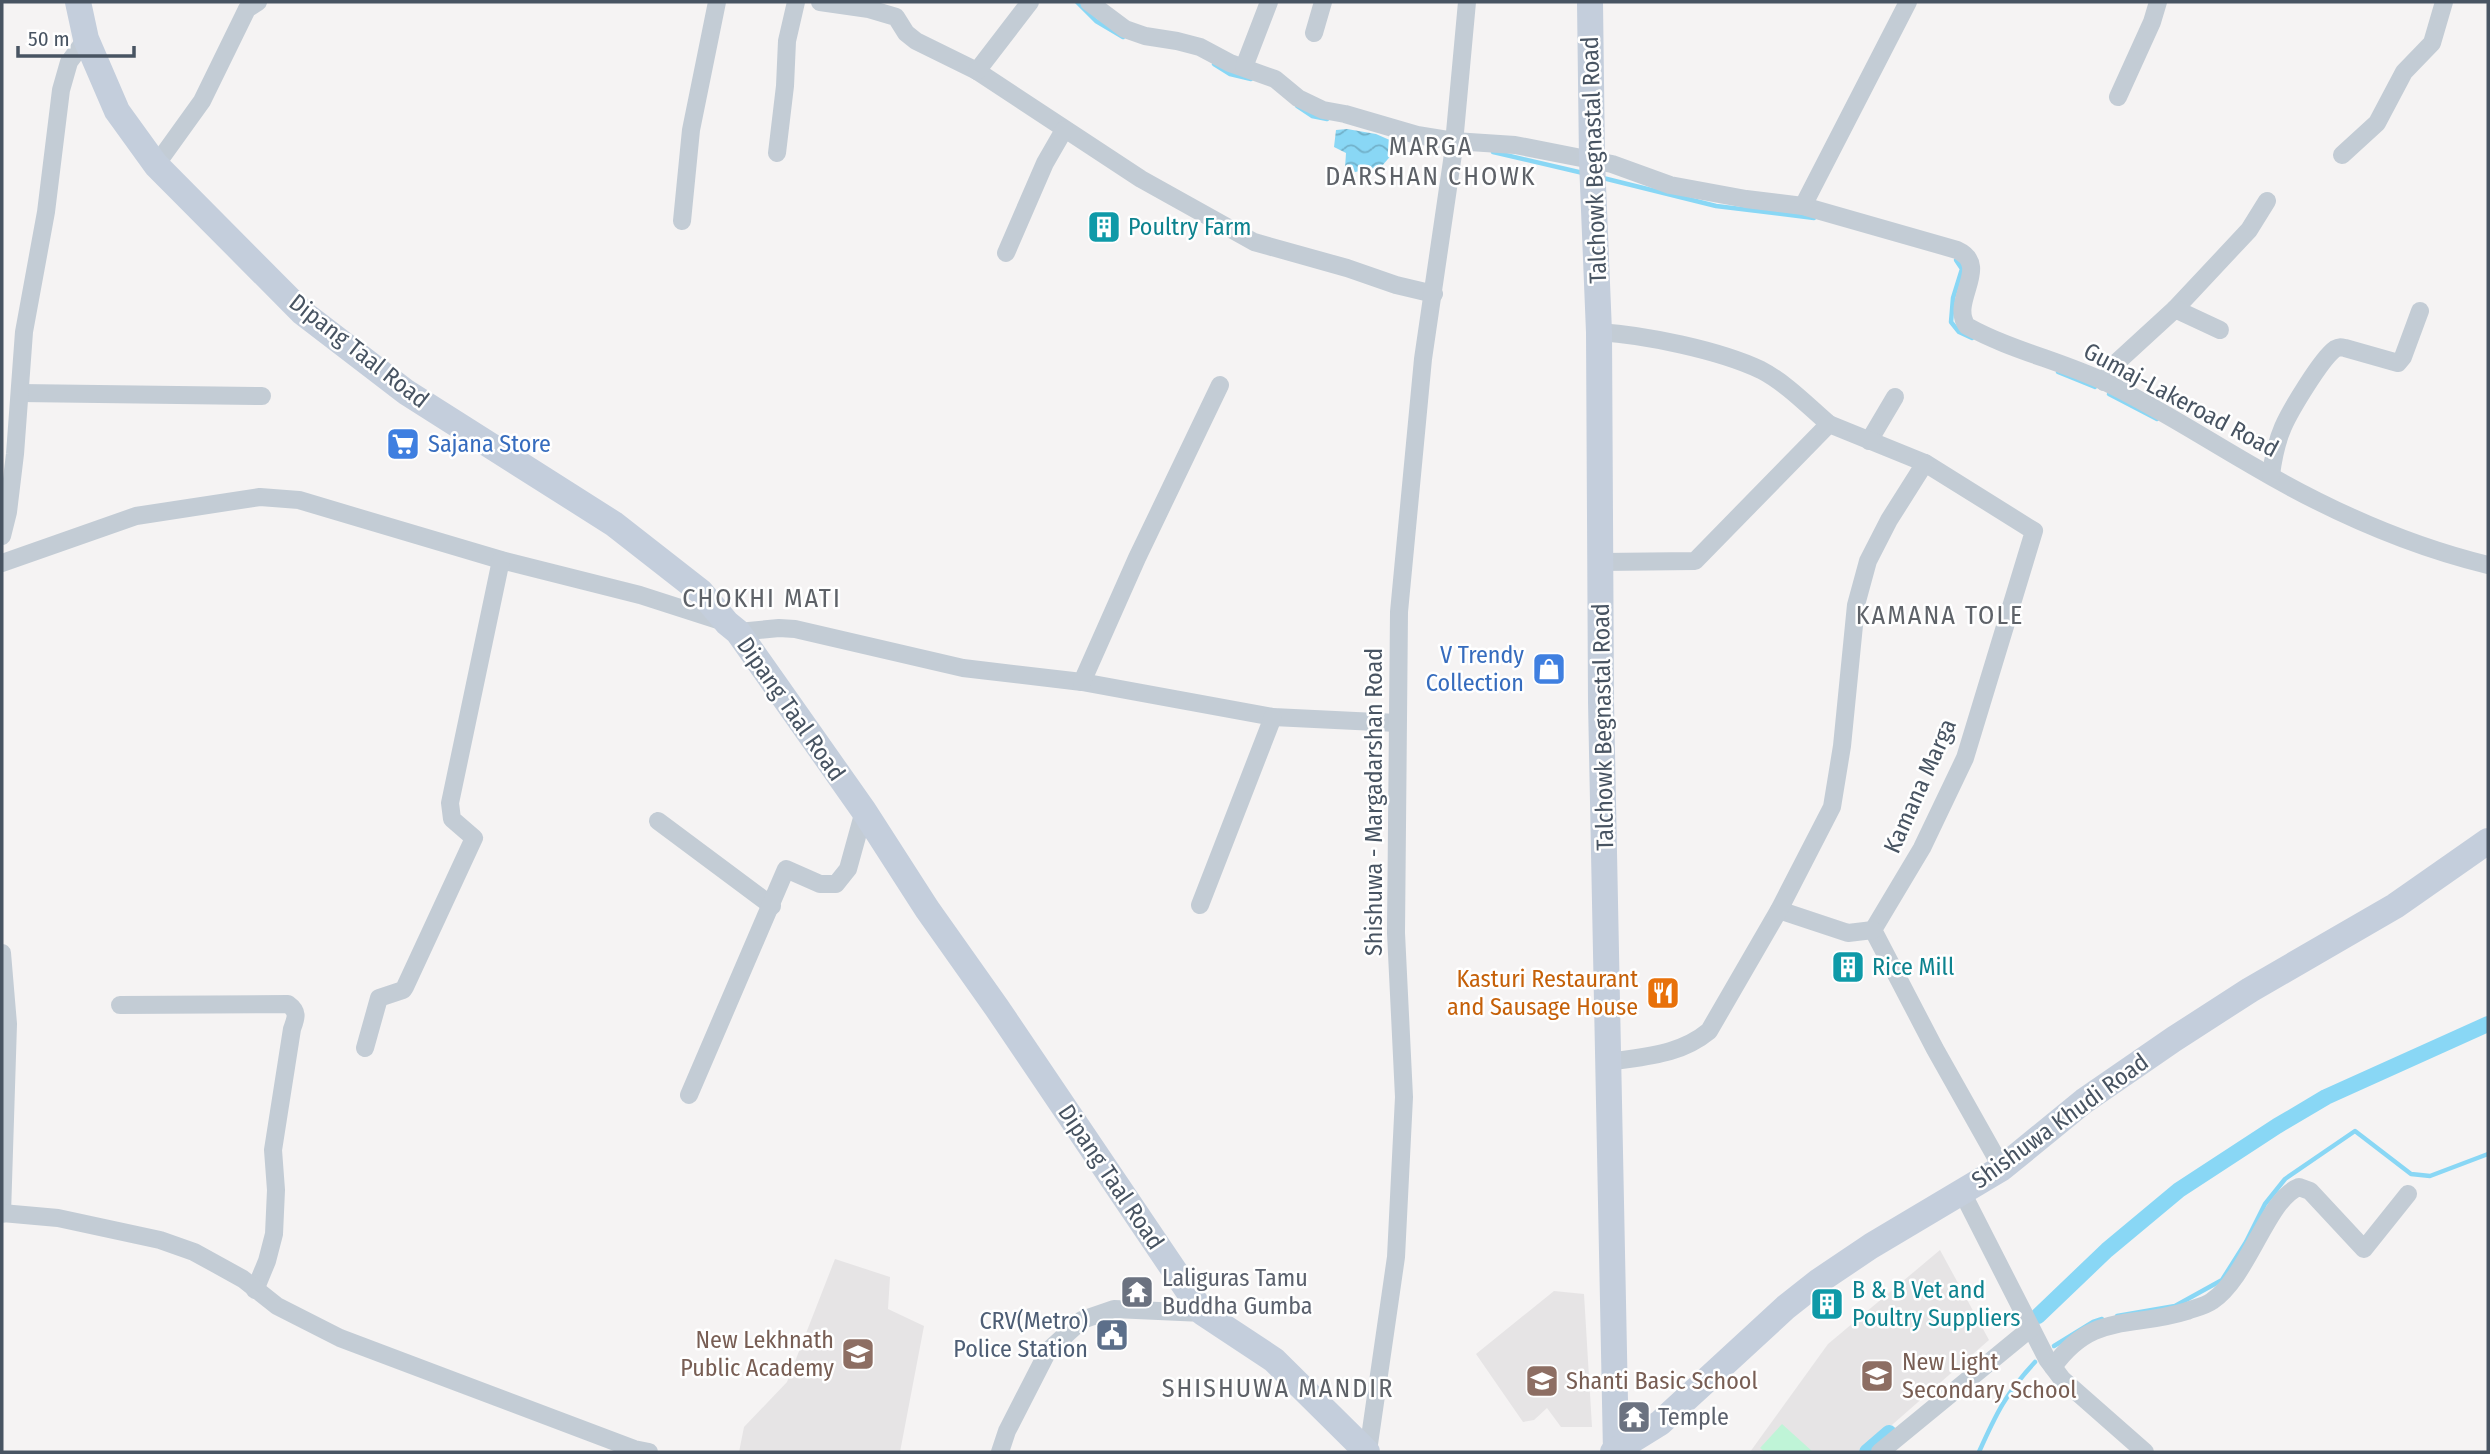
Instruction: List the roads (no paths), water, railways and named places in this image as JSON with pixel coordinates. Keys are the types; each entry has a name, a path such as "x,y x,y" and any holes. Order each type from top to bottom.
{"main road":[{"name":"Dipang Taal Road","path":"78,2 86,39 117,111 156,164 303,313 406,392 614,524 701,592 732,628 864,811 927,909 1203,1313 1274,1360 1367,1451"},
{"name":"Talchowk Begnastal Road","path":"1590,2 1592,161 1599,332 1601,702 1615,1452"},
{"name":"Shishuwa Khudi Road","path":"1615,1452 1660,1423 1786,1307 1819,1281 1871,1246 2002,1168 2084,1101 2174,1039 2250,990 2395,906 2488,841"}],"street":[{"path":"156,164 202,101 247,9 258,2"},
{"path":"682,221 691,130 718,2"},
{"path":"820,2 869,9 896,17 906,33 916,41 977,71 1141,179 1254,242 1434,294"},
{"path":"977,71 1030,2"},
{"name":"Gumaj-Lakeroad Road","path":"1089,2 1125,29 1145,36 1200,47 1230,63 1275,79 1310,105 1454,148 1515,145 1612,164 1670,185 1802,206 1966,254 1972,269 1961,312 1967,326 2104,382 2199,432 2318,502 2428,548 2488,565"},
{"path":"1244,66 1269,2"},
{"path":"1314,33 1323,2"},
{"name":"Shishuwa - Margadarshan Road","path":"1367,1451 1396,1257 1404,1097 1396,933 1399,612 1423,359 1454,148 1466,2"},
{"path":"1802,206 1908,2"},
{"path":"2118,97 2152,22 2158,2"},
{"path":"2342,155 2377,123 2404,72 2432,43 2444,2"},
{"path":"777,153 787,41 799,3"},
{"path":"2,536 8,512 23,332 46,212 61,90 69,62 86,39"},
{"path":"1006,253 1045,163 1064,130"},
{"path":"2104,382 2115,364 2175,309 2249,230 2267,201"},
{"path":"2175,309 2220,330"},
{"path":"2271,475 2283,427 2332,351 2338,347 2345,348 2398,363 2403,357 2420,311"},
{"name":"Kamana Marga","path":"1599,332 1631,334 1693,348 1761,370 1829,424 1925,463 2034,531 1965,758 1922,848 1873,930"},
{"path":"1082,682 1137,558 1220,385"},
{"path":"20,393 262,396"},
{"path":"1870,441 1895,397"},
{"path":"1601,562 1695,561 1829,424"},
{"path":"1609,1062 1673,1052 1696,1042 1709,1031 1779,910 1832,807 1842,746 1856,605 1868,561 1889,520 1925,463"},
{"path":"2,563 136,516 260,497 299,500 500,560 640,595 732,628 795,629 963,668 1082,682 1273,718 1397,723"},
{"path":"365,1048 379,998 405,987 474,838 452,819 450,803 500,560"},
{"path":"1200,905 1273,718"},
{"path":"689,1095 786,869 820,884 836,884 848,869 864,811"},
{"path":"658,821 772,906"},
{"path":"1779,910 1848,933 1873,930 1935,1049 2002,1168"},
{"path":"2,953 8,1024 4,1055 2,1214 58,1218 160,1240 194,1252 243,1279 278,1306 340,1338 634,1449 649,1452"},
{"path":"120,1005 288,1004 295,1009 297,1015 292,1030 273,1150 276,1191 274,1234 255,1290"},
{"path":"2053,1367 2074,1343 2088,1332 2125,1321 2162,1319 2211,1302 2239,1273 2271,1216 2292,1189 2299,1187 2310,1191 2364,1249 2408,1194"},
{"path":"1962,1192 2053,1367 2062,1379 2145,1452"},
{"path":"1000,1452 1007,1432 1048,1350 1082,1320 1114,1309 1203,1313"},
{"path":"1880,1452 2031,1328"}],"water":[{"path":"1336,130 1376,134 1392,141 1394,152 1381,167 1350,173 1345,168 1346,153 1334,147"}],"waterway":[{"path":"1077,2 1096,21 1123,37"},
{"path":"1214,64 1230,74 1251,79"},
{"path":"1297,106 1312,116 1327,119"},
{"path":"1493,152 1583,173"},
{"path":"1603,178 1716,206 1814,218"},
{"path":"1956,260 1962,269 1953,298 1951,322 1959,332 1972,338"},
{"path":"2058,372 2095,387"},
{"path":"2109,394 2157,419"},
{"path":"2038,1316 2107,1250 2179,1190 2277,1126 2326,1097 2488,1024"},
{"path":"2117,1316 2175,1306 2222,1280 2246,1242 2265,1204 2285,1179 2355,1131 2411,1174 2430,1176 2488,1154"},
{"path":"2054,1346 2102,1319"},
{"path":"1979,1452 2003,1404 2035,1362"},
{"path":"1867,1452 1889,1433"}],"place":[{"name":"Poultry Farm","path":"1104,227"},
{"name":"Sajana Store","path":"403,444"},
{"name":"V Trendy Collection","path":"1549,669"},
{"name":"Rice Mill","path":"1848,967"},
{"name":"Kasturi Restaurant and Sausage House","path":"1663,993"},
{"name":"Laliguras Tamu Buddha Gumba","path":"1137,1292"},
{"name":"B & B Vet and Poultry Suppliers","path":"1827,1304"},
{"name":"CRV(Metro) Police Station","path":"1112,1335"},
{"name":"New Lekhnath Public Academy","path":"858,1354"},
{"name":"New Light Secondary School","path":"1877,1376"},
{"name":"Shanti Basic School","path":"1542,1381"},
{"name":"Temple","path":"1634,1417"}],"district":[{"name":"MARGA DARSHAN CHOWK","path":"1431,161"},
{"name":"CHOKHI MATI","path":"762,598"},
{"name":"KAMANA TOLE","path":"1940,615"},
{"name":"SHISHUWA MANDIR","path":"1278,1388"}]}
